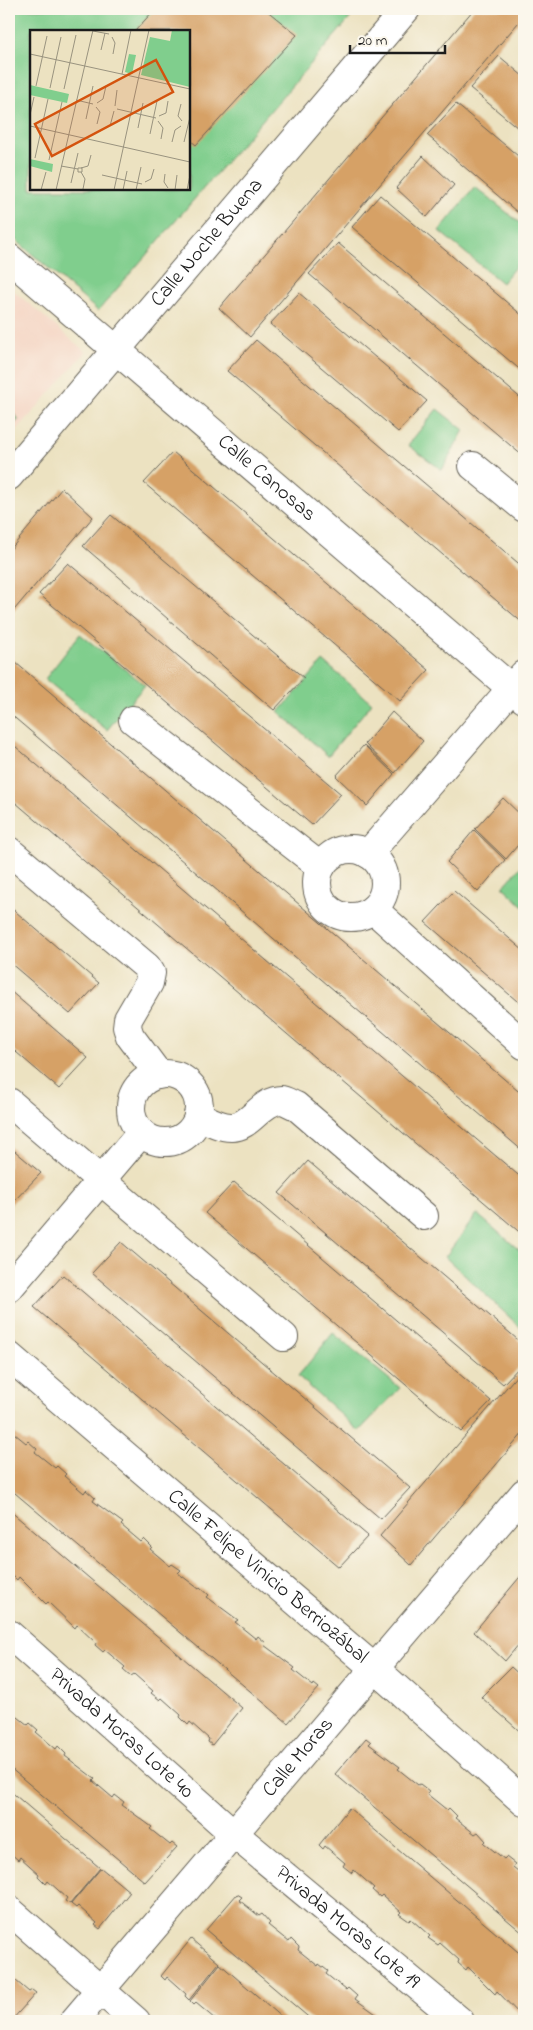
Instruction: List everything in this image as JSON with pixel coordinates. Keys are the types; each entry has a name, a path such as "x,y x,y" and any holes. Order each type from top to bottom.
{"street":[{"name":"Calle Noche Buena","path":"9,476 406,9"},
{"name":"Calle Canosas","path":"9,258 520,687"},
{"path":"473,466 524,508"},
{"path":"368,854 520,687"},
{"path":"133,720 321,867"},
{"path":"355,849 368,854 380,865 385,880 382,896 373,909 359,916 343,917 329,910 320,897 316,882 321,867 329,856 342,850 355,849"},
{"path":"9,851 147,968 151,974 149,983 128,1019 127,1027 130,1036 159,1075"},
{"path":"373,909 524,1045"},
{"path":"159,1075 178,1078 194,1090 199,1102 198,1115 190,1132 175,1141 157,1142 141,1134 132,1117 132,1098 142,1083 159,1075"},
{"path":"198,1115 222,1126 233,1128 242,1124 269,1104 282,1100 296,1106 424,1216"},
{"path":"9,1102 284,1337"},
{"path":"9,1288 141,1134"},
{"name":"Calle Felipe Vinicio Berriozábal","path":"9,1356 374,1668 524,1802"},
{"name":"Calle Moras","path":"74,2021 524,1493"},
{"name":"Privada Moras Lote 40","path":"9,1634 233,1833"},
{"name":"Privada Moras Lote 19","path":"233,1833 460,2021"},
{"path":"9,1910 99,1991 136,2021"}],"shaded area":[{"path":"9,287 86,352 9,439"}],"green space":[{"path":"9,9 358,9 98,311 9,234"},
{"path":"475,187 524,226 524,256 502,283 439,231"},
{"path":"437,409 464,430 442,470 408,445"},
{"path":"9,410 19,419 9,430"},
{"path":"80,634 145,685 107,730 45,679"},
{"path":"323,661 372,703 328,756 279,712"},
{"path":"524,863 524,907 503,887"},
{"path":"477,1214 524,1254 524,1325 521,1328 445,1257"},
{"path":"333,1333 400,1388 359,1431 298,1376"}],"building":[{"path":"155,9 265,9 297,35 196,145 190,140 190,30 136,30"},
{"path":"474,9 524,9 524,16 250,337 219,308"},
{"path":"499,56 524,77 524,133 470,88"},
{"path":"456,104 524,161 524,218 427,135"},
{"path":"423,156 454,185 427,217 396,188"},
{"path":"380,195 524,317 524,373 352,227"},
{"path":"338,243 524,401 524,457 309,274"},
{"path":"299,293 427,401 398,432 270,324"},
{"path":"256,340 524,568 524,624 227,371"},
{"path":"173,452 429,670 400,701 144,483"},
{"path":"62,488 93,517 9,616 9,551"},
{"path":"111,515 304,678 274,710 83,546"},
{"path":"68,563 341,794 312,825 39,594"},
{"path":"9,657 524,1096 524,1152 9,713"},
{"path":"392,712 423,741 395,773 365,744"},
{"path":"9,741 524,1180 524,1236 9,797"},
{"path":"364,745 394,774 367,806 336,776"},
{"path":"503,798 524,818 524,838 506,859 475,829"},
{"path":"474,830 505,860 478,892 447,862"},
{"path":"454,891 524,951 524,1007 425,922"},
{"path":"9,906 99,983 70,1014 9,962"},
{"path":"9,990 88,1058 59,1089 9,1046"},
{"path":"9,1146 41,1173 11,1204 9,1202"},
{"path":"308,1161 524,1345 524,1362 503,1384 279,1193"},
{"path":"234,1182 491,1401 461,1432 205,1213"},
{"path":"121,1242 410,1488 381,1519 92,1273"},
{"path":"63,1275 368,1536 339,1567 34,1307"},
{"path":"524,1367 524,1432 411,1565 380,1536"},
{"path":"9,1429 26,1443 28,1441 37,1449 35,1452 55,1468 57,1466 66,1474 64,1476 84,1493 86,1490 95,1498 93,1501 123,1523 121,1525 141,1542 144,1539 152,1547 150,1549 170,1566 172,1564 181,1570 178,1573 199,1589 200,1587 209,1595 207,1597 238,1620 235,1622 256,1639 258,1636 266,1643 264,1645 295,1668 293,1670 313,1686 314,1684 319,1688 288,1723 9,1488"},
{"path":"9,1510 242,1708 212,1745 208,1742 209,1739 190,1722 188,1725 180,1717 181,1715 162,1698 160,1700 151,1693 153,1691 134,1674 131,1676 123,1669 125,1667 105,1650 103,1652 95,1645 96,1643 77,1625 75,1628 48,1602 46,1604 19,1577 17,1580 9,1572"},
{"path":"524,1572 524,1638 505,1661 474,1632"},
{"path":"511,1667 524,1679 524,1735 481,1697"},
{"path":"9,1710 28,1725 30,1723 38,1730 36,1732 56,1749 58,1746 66,1754 65,1756 95,1779 93,1781 113,1798 115,1795 124,1802 122,1805 152,1827 150,1829 170,1845 172,1843 177,1847 145,1882 9,1767"},
{"path":"366,1738 371,1742 369,1744 400,1767 398,1769 429,1791 427,1794 447,1810 449,1808 457,1816 455,1818 475,1834 478,1832 486,1841 484,1843 504,1859 506,1857 515,1864 513,1867 524,1876 524,1934 335,1774"},
{"path":"9,1790 100,1868 70,1904 65,1901 67,1898 48,1881 46,1884 38,1876 39,1874 20,1857 18,1860 9,1852"},
{"path":"349,1808 524,1957 523,2018 497,1991 495,1994 468,1967 466,1970 458,1963 459,1960 440,1943 438,1945 428,1938 430,1936 411,1919 409,1921 399,1914 401,1912 382,1895 380,1897 372,1890 374,1888 354,1870 352,1873 343,1866 345,1863 325,1846 323,1849 319,1845"},
{"path":"101,1868 130,1892 100,1929 95,1925 97,1923 78,1906 76,1908 71,1904"},
{"path":"237,1894 242,1897 239,1900 259,1916 262,1914 270,1923 268,1925 289,1942 291,1939 299,1947 298,1950 318,1966 319,1964 328,1971 326,1974 357,1996 355,1999 386,2021 313,2021 235,1955 206,1930"},
{"path":"191,1939 219,1963 189,2000 185,1996 186,1994 167,1977 165,1980 161,1976"},
{"path":"220,1964 286,2021 214,2021 215,2019 196,2003 194,2005 190,2001"},
{"path":"9,1975 29,1992 32,1990 36,1993 11,2021 9,2021"}]}
